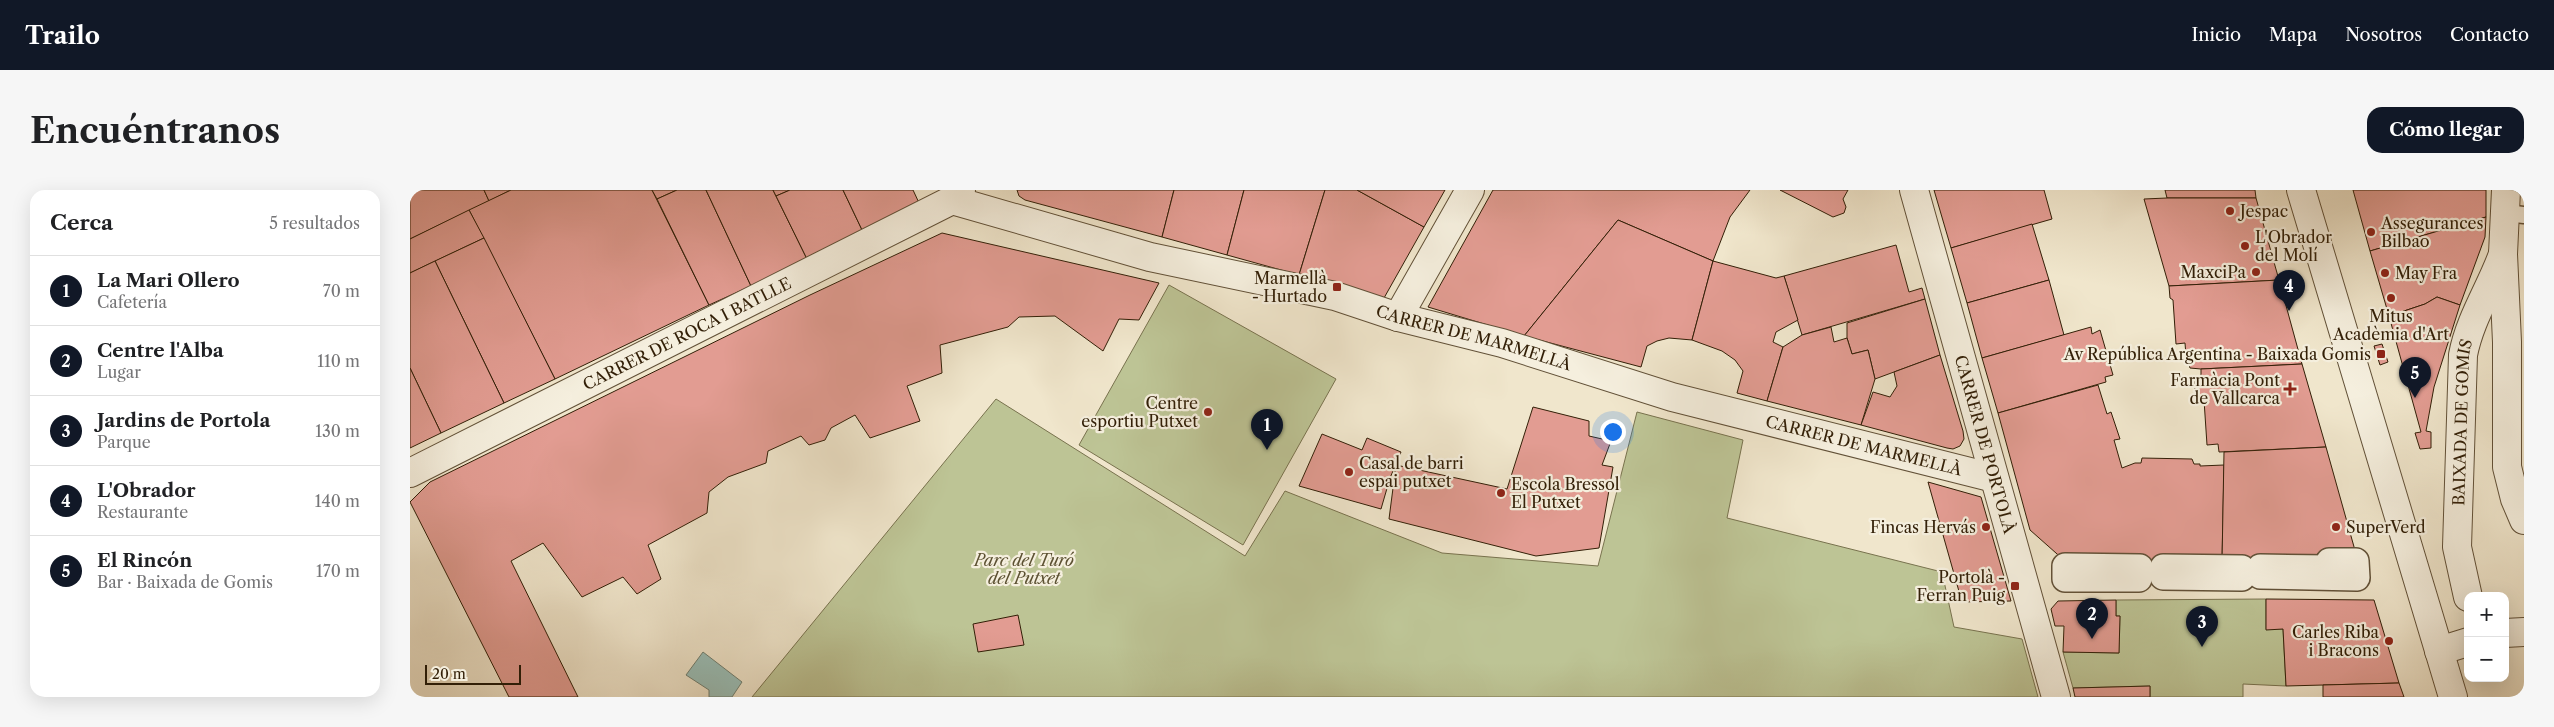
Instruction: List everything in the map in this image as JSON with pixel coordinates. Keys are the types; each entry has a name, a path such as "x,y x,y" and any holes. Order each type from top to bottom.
{"street":[{"path":"1398,317 1470,190"},
{"name":"CARRER DE PORTOLÀ","path":"1914,190 2056,697"},
{"path":"2301,190 2453,697"},
{"name":"CARRER DE MARMELLÀ","path":"956,195 1150,257 1335,296 1398,317 1502,343 1672,397 1994,478"},
{"name":"CARRER DE ROCA I BATLLE","path":"410,473 956,195"},
{"path":"2512,206 2503,254 2514,305 2507,467 2515,499 2524,520"},
{"name":"BAIXADA DE GOMIS","path":"2467,592 2457,547 2463,355 2477,309 2493,283 2503,254"},
{"path":"2509,633 2524,632"},
{"path":"2439,651 2464,643"}],"green space":[{"name":"Centre esportiu Putxet","path":"1169,285 1336,379 1243,545 1079,445"},
{"name":"Parc del Turó del Putxet","path":"996,399 1245,556 1285,491 1442,553 1598,566 1637,412 1743,440 1727,518 1942,572 1954,627 2022,639 2038,697 752,697"},
{"path":"2266,599 2266,629 2283,629 2286,686 2243,684 2243,697 2150,697 2150,686 2073,688 2063,652 2119,653 2120,616 2116,616 2116,600"}],"water":[{"path":"703,652 742,682 732,697 709,697 709,690 686,675"}],"building":[{"path":"410,190 484,190 489,201 410,239"},
{"path":"484,190 511,190 489,201"},
{"path":"511,190 652,190 709,305 555,379 469,210"},
{"path":"652,190 677,190 657,199"},
{"path":"677,190 706,190 751,286 709,305 657,199"},
{"path":"706,190 773,190 807,259 751,286"},
{"path":"773,190 790,190 776,196"},
{"path":"790,190 843,190 863,232 807,259 776,196"},
{"path":"843,190 913,190 920,205 863,232"},
{"path":"1017,190 1174,190 1162,237 1025,200 1019,196"},
{"path":"1174,190 1244,190 1227,255 1162,237"},
{"path":"1244,190 1325,190 1299,275 1227,255"},
{"path":"1325,190 1357,190 1424,227 1384,298 1299,275"},
{"path":"1357,190 1445,190 1424,227"},
{"path":"1493,190 1750,190 1730,217 1713,261 1618,220 1524,336 1428,307"},
{"path":"1780,190 1848,190 1843,199 1846,207 1844,213 1833,217"},
{"path":"1934,190 2044,190 2052,219 1951,248"},
{"path":"2165,190 2255,190 2256,198 2167,198"},
{"path":"2353,190 2486,190 2486,217 2370,251"},
{"path":"2256,198 2279,280 2169,286 2144,199"},
{"path":"469,210 484,238 410,273 410,239"},
{"path":"2486,217 2485,237 2460,305 2437,297 2425,304 2389,316 2370,251"},
{"path":"1618,220 1713,261 1692,340 1669,338 1647,346 1641,367 1524,336"},
{"path":"2032,224 2049,280 1967,303 1951,248"},
{"path":"942,233 1159,283 1139,320 1119,319 1103,351 1055,316 1019,317 1008,327 940,345 942,373 907,386 920,421 870,438 855,415 831,428 825,440 809,445 801,436 768,451 766,463 728,477 709,492 707,513 648,545 661,579 637,594 623,577 582,597 543,543 511,561 578,697 509,697 410,502 430,482 810,295"},
{"path":"484,238 555,379 504,403 435,261"},
{"path":"1896,245 1909,292 1922,288 1925,299 1802,335 1784,276"},
{"path":"435,261 504,403 441,433 410,368 410,273"},
{"path":"1713,261 1776,278 1784,276 1798,320 1776,332 1773,342 1783,347 1767,401 1737,393 1743,371 1735,360 1722,351 1692,340"},
{"path":"2049,280 2064,335 1982,358 1967,303"},
{"path":"2279,280 2302,364 2190,368 2186,356 2185,343 2176,344 2173,300 2170,298 2169,286"},
{"path":"2437,297 2460,305 2434,387 2426,431 2431,432 2431,448 2420,449 2415,433 2421,432 2389,316 2425,304"},
{"path":"1925,299 1940,355 1875,379 1868,350 1852,354 1847,338 1847,323"},
{"path":"1831,327 1834,342 1847,338 1852,354 1868,350 1875,379 1861,425 1767,401 1783,347 1802,335"},
{"path":"2091,327 2092,334 2100,330 2113,375 2105,377 2106,382 1998,413 1982,358"},
{"path":"2382,344 2388,362 2380,365 2374,346"},
{"path":"1940,355 1963,431 1964,439 1960,446 1953,449 1947,448 1861,425 1873,392 1890,397 1897,386 1894,372"},
{"path":"2302,364 2326,447 2219,452 2218,444 2207,445 2204,400 2195,399 2195,378 2201,377 2201,369"},
{"path":"410,368 441,433 410,448"},
{"path":"2098,385 2107,414 2111,412 2120,439 2114,440 2122,468 2135,463 2141,463 2142,458 2192,459 2194,464 2200,464 2200,466 2224,465 2222,562 2065,561 2030,530 1998,413"},
{"name":"Escola Bressol El Putxet","path":"1533,407 1589,421 1589,436 1611,441 1602,465 1613,467 1599,548 1536,556 1389,519 1396,465 1507,489"},
{"name":"Casal de barri espai putxet","path":"1322,434 1362,450 1367,438 1401,452 1390,478 1381,509 1299,486"},
{"path":"2326,447 2358,561 2222,562 2224,452"},
{"path":"1928,482 1981,497 2011,601 1962,602"},
{"path":"2266,599 2374,600 2399,683 2286,686 2283,629 2266,630"},
{"path":"2116,600 2116,616 2120,616 2119,653 2063,652 2064,626 2055,626 2051,609 2058,601"},
{"path":"1018,615 1024,645 978,652 973,624"},
{"path":"2399,683 2404,697 2323,697 2323,685"},
{"path":"2150,686 2150,697 2075,697 2073,688"}],"place":[{"name":"Jespac","path":"2230,211"},
{"name":"Assegurances Bilbao","path":"2371,232"},
{"name":"L'Obrador del Molí","path":"2245,246"},
{"name":"MaxciPa","path":"2256,272"},
{"name":"May Fra","path":"2385,273"},
{"name":"Marmellà - Hurtado","path":"1337,287"},
{"name":"Mitus Acadèmia d'Art","path":"2391,298"},
{"name":"L'Obrador","path":"2289,311"},
{"name":"Av República Argentina - Baixada Gomis","path":"2381,354"},
{"name":"Farmàcia Pont de Vallcarca","path":"2290,389"},
{"name":"El Rincón","path":"2415,398"},
{"name":"Centre esportiu Putxet","path":"1208,412"},
{"name":"La Mari Ollero","path":"1267,450"},
{"name":"Casal de barri espai putxet","path":"1349,472"},
{"name":"Escola Bressol El Putxet","path":"1501,493"},
{"name":"Fincas Hervás","path":"1986,527"},
{"name":"SuperVerd","path":"2336,527"},
{"name":"Portolà - Ferran Puig","path":"2015,586"},
{"name":"Centre l'Alba","path":"2092,639"},
{"name":"Carles Riba i Bracons","path":"2389,641"},
{"name":"Jardins de Portola","path":"2202,647"}]}
